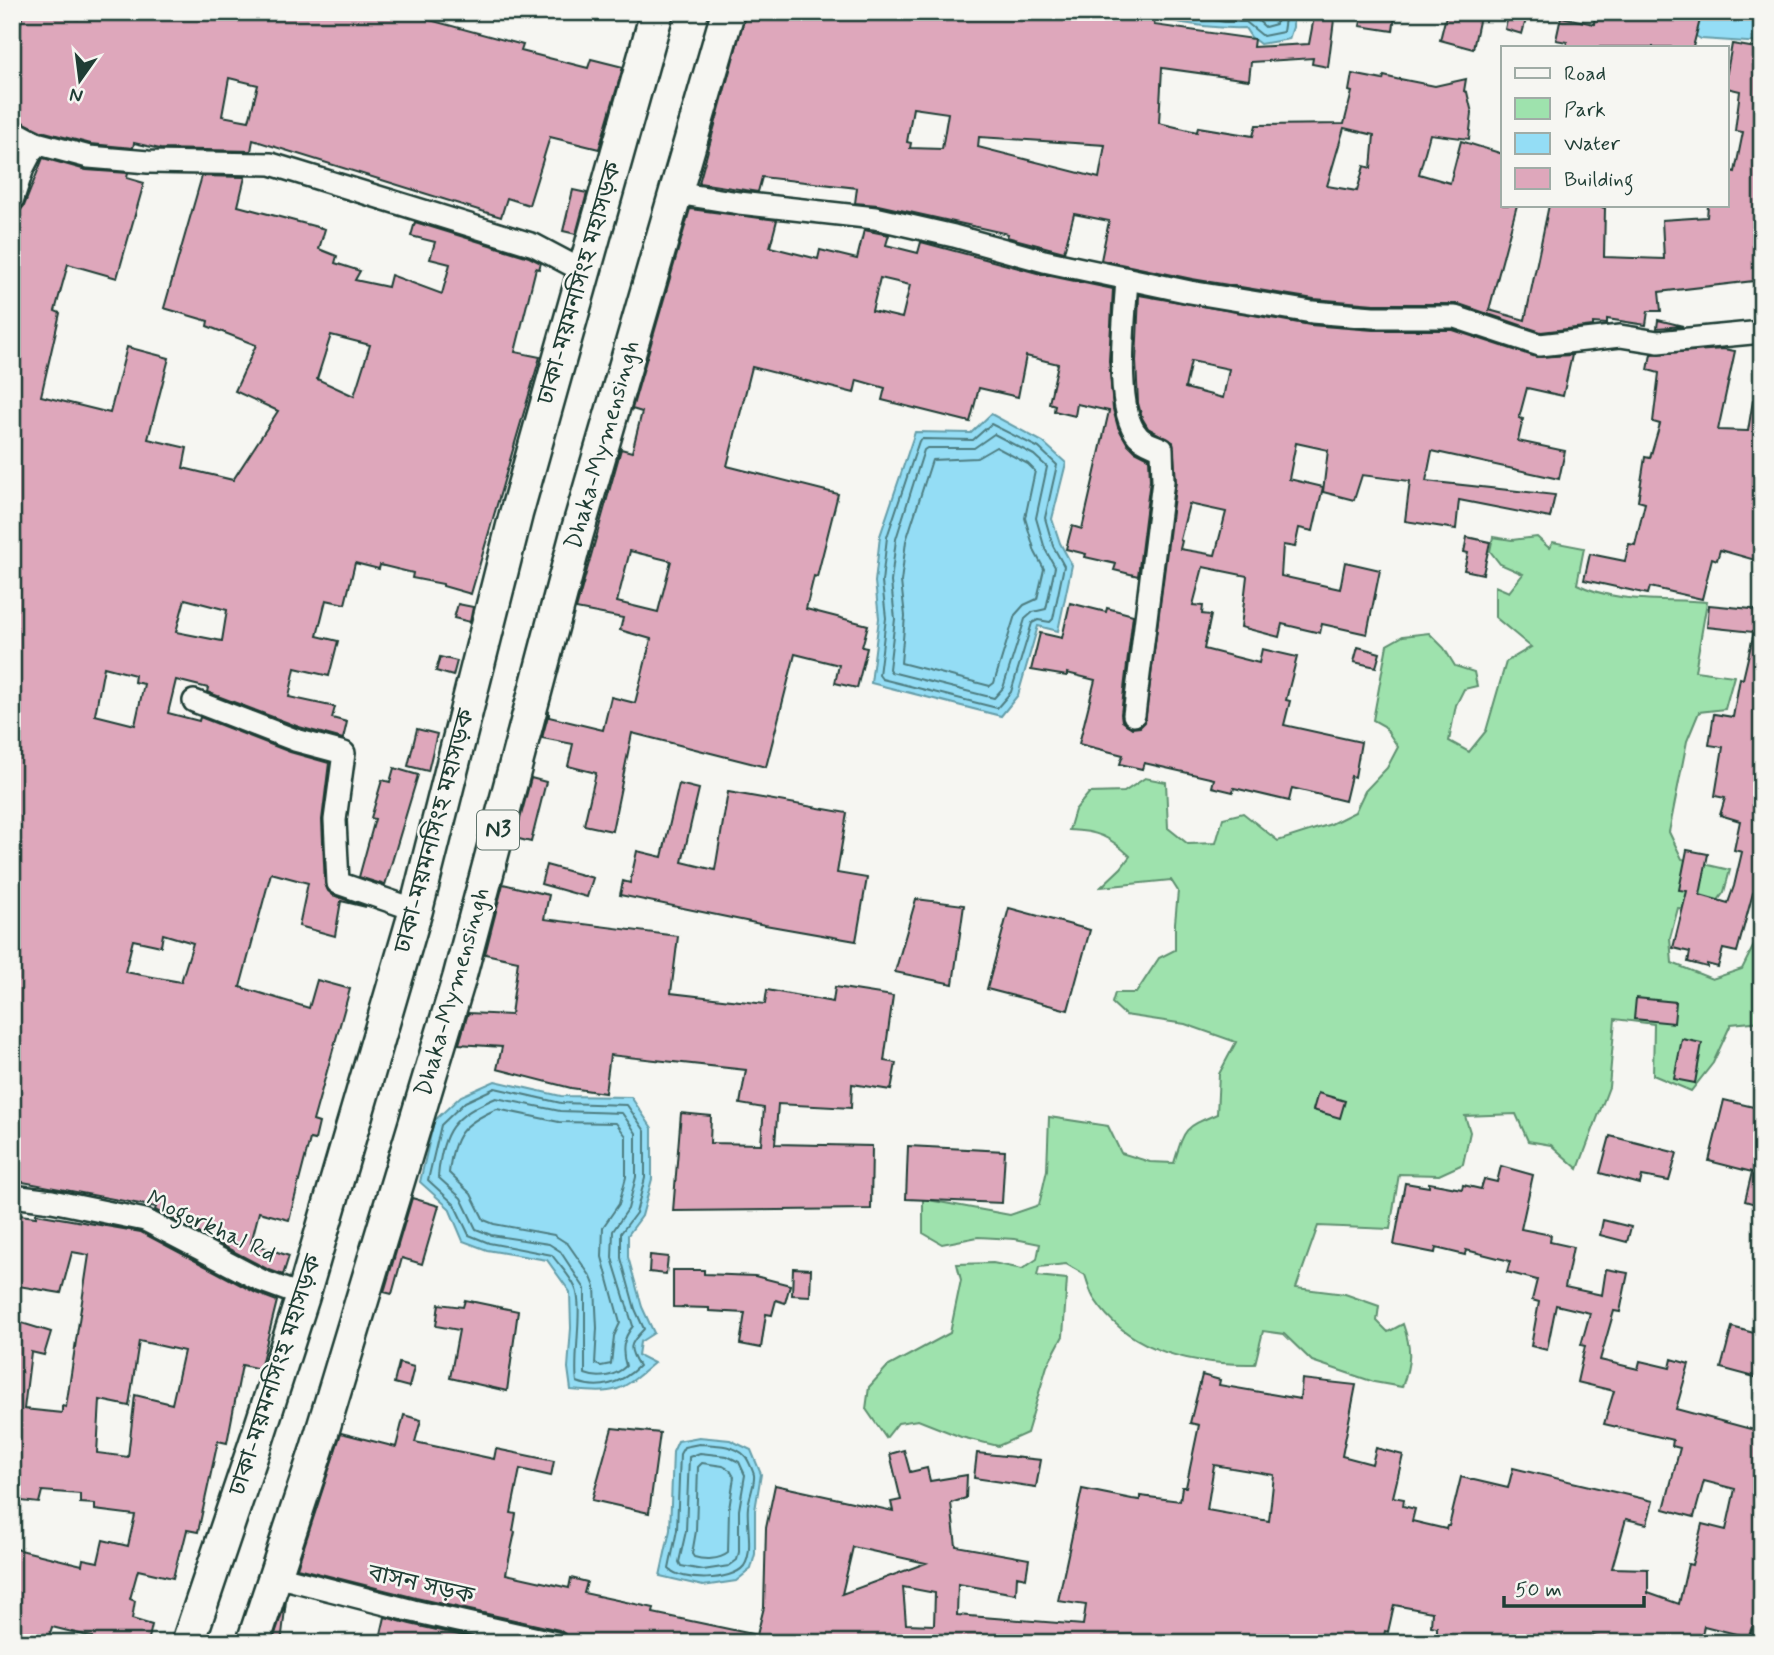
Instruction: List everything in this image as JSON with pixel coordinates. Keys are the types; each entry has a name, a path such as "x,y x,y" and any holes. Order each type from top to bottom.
{"highway":[{"name":"ঢাকা-ময়মনসিংহ মহাসড়ক","path":"188,1643 303,1296 416,910 516,514 657,12"},
{"name":"Dhaka-Mymensingh","path":"253,1643 317,1449 459,979 578,533 728,12"}],"street":[{"path":"12,130 36,143 89,157 148,162 271,164 534,245 583,271"},
{"path":"12,201 23,167 36,143"},
{"path":"676,193 739,204 875,218 1127,279 1312,312 1373,317 1455,317 1540,345 1620,336 1658,342 1762,332"},
{"path":"1127,279 1123,397 1128,420 1137,435 1145,442 1162,449 1164,454 1163,481 1133,715"},
{"path":"194,701 295,740 344,753 335,820 338,883 416,910"},
{"name":"Mogorkhal Rd","path":"12,1196 145,1220 262,1281 303,1296"},
{"name":"বাসন সড়ক","path":"276,1576 413,1611 556,1643"},
{"path":"1760,1643 1762,1636"}],"green space":[{"path":"1493,537 1512,540 1537,537 1549,548 1553,542 1584,548 1577,584 1608,595 1707,602 1695,671 1734,676 1725,709 1699,712 1687,741 1669,832 1682,859 1730,870 1724,892 1711,910 1678,908 1670,938 1672,963 1712,979 1742,969 1762,929 1762,1021 1731,1024 1713,1063 1691,1091 1653,1075 1654,1024 1615,1019 1609,1087 1578,1169 1551,1145 1528,1141 1516,1114 1465,1116 1470,1132 1463,1164 1439,1175 1399,1174 1390,1229 1318,1226 1296,1288 1345,1294 1379,1306 1377,1321 1388,1332 1403,1324 1409,1356 1402,1387 1374,1382 1312,1361 1284,1334 1263,1331 1255,1364 1210,1362 1166,1352 1145,1344 1110,1318 1093,1297 1085,1275 1066,1264 1039,1267 1037,1276 1067,1279 1063,1336 1047,1366 1027,1433 998,1446 961,1437 918,1420 898,1423 886,1438 866,1409 869,1387 887,1367 950,1333 961,1280 957,1264 993,1263 1022,1269 1037,1259 1040,1244 1015,1239 978,1237 942,1244 923,1233 923,1199 1010,1215 1039,1205 1047,1170 1049,1117 1108,1126 1121,1153 1150,1162 1174,1163 1187,1130 1217,1114 1219,1074 1236,1042 1185,1024 1125,1015 1112,1003 1115,993 1136,993 1159,958 1175,950 1178,891 1171,880 1101,887 1130,856 1102,836 1069,830 1075,810 1089,793 1124,792 1145,778 1166,782 1168,828 1188,844 1216,843 1223,818 1243,813 1278,841 1331,824 1355,812 1365,791 1387,768 1398,747 1384,726 1373,720 1387,645 1403,636 1429,633 1444,648 1455,666 1474,672 1477,686 1464,689 1456,705 1449,741 1469,752 1486,731 1506,662 1531,647 1495,617 1495,586 1509,592 1523,574 1500,564 1490,551"}],"water":[{"path":"1159,12 1293,12 1293,27 1289,39 1260,44 1245,28 1193,25 1162,19"},
{"path":"1677,12 1762,12 1762,43 1701,39 1676,24"},
{"path":"991,414 1043,442 1066,463 1052,519 1060,543 1072,565 1058,631 1038,626 1018,695 1001,716 871,683 879,618 875,582 880,536 915,432 971,433"},
{"path":"495,1081 561,1096 631,1097 652,1128 652,1179 642,1216 628,1235 628,1257 642,1307 654,1333 640,1342 638,1355 654,1363 617,1389 598,1392 571,1390 568,1368 570,1292 547,1260 487,1250 463,1241 449,1208 420,1182 434,1121 461,1096"},
{"path":"699,1437 730,1440 751,1450 761,1474 755,1510 755,1554 751,1569 736,1581 703,1586 660,1576 670,1530 673,1452 678,1441"}],"building":[{"path":"23,12 48,12 78,19 80,12 119,12 152,19 152,12 411,12 411,15 523,45 521,51 588,68 591,59 623,67 599,149 550,137 529,205 507,198 501,217 253,140 251,151 160,149 134,143 133,148 91,144 41,131 12,117 12,26 20,27","holes":["229,78 258,85 249,121 222,116"]},
{"path":"746,12 1155,12 1154,25 1254,39 1253,47 1309,44 1315,12 1335,12 1328,67 1312,64 1313,58 1251,62 1249,80 1162,68 1159,123 1197,132 1198,127 1253,136 1256,125 1344,124 1352,92 1349,91 1352,74 1383,80 1384,76 1435,86 1466,79 1464,91 1467,92 1472,113 1469,139 1430,134 1419,174 1450,183 1461,141 1501,153 1501,206 1517,206 1489,310 1525,320 1549,206 1605,208 1604,257 1664,259 1662,220 1707,217 1708,206 1728,206 1728,170 1735,172 1743,132 1735,131 1740,91 1728,88 1732,44 1762,49 1762,280 1659,292 1661,311 1648,311 1646,325 1607,319 1607,324 1593,323 1593,326 1541,332 1459,304 1374,304 1314,299 1192,279 1101,260 1109,221 1074,214 1064,252 1007,237 1008,234 878,205 855,203 857,188 762,177 758,192 699,183","holes":["913,108 948,113 942,149 910,148 911,143 907,142","1344,128 1374,135 1371,168 1364,166 1357,191 1327,186","979,137 1105,145 1099,178 978,147"]},
{"path":"1363,12 1395,16 1393,31 1360,26"},
{"path":"1447,12 1481,12 1473,49 1440,40"},
{"path":"1509,12 1528,12 1522,34 1505,29"},
{"path":"1595,12 1702,12 1693,46 1566,46 1567,42 1556,40 1561,17 1594,24"},
{"path":"43,158 86,170 128,173 127,178 144,183 117,278 68,264 55,311 60,313 41,396 110,413 127,347 169,358 148,439 187,448 183,468 233,480 278,411 235,391 256,345 207,326 208,321 164,308 202,176 245,177 238,206 325,229 319,249 337,256 335,263 360,271 355,280 388,287 391,275 442,294 450,264 430,259 435,242 411,236 415,222 541,263 539,269 536,268 515,352 540,357 471,594 443,584 412,578 413,573 380,565 379,569 355,563 345,604 326,600 317,636 338,641 329,676 295,668 289,697 335,707 332,718 347,722 343,739 299,727 207,692 208,688 176,680 168,713 199,721 200,717 290,752 329,763 322,820 325,884 333,895 366,907 341,901 335,936 299,926 308,883 271,873 240,987 309,1008 317,980 350,989 313,1121 319,1123 315,1140 310,1139 289,1220 259,1212 251,1243 289,1256 283,1275 155,1210 156,1207 12,1180 12,395 16,382 12,381 17,363 12,362 12,214 24,206","holes":["331,335 370,345 354,396 317,379","185,599 227,610 222,641 176,632","104,667 135,675 134,682 144,684 135,725 95,715","163,934 193,943 181,982 125,972 133,940 161,946"]},
{"path":"573,190 587,193 576,234 563,231"},
{"path":"690,209 777,220 770,247 818,259 820,250 857,259 864,230 889,235 886,245 918,253 921,242 1041,274 1113,289 1109,361 1113,409 1118,427 1127,443 1135,451 1149,458 1150,480 1138,576 1114,570 1116,564 1085,557 1086,554 1066,549 1072,526 1082,529 1109,411 1077,404 1075,416 1054,411 1055,405 1049,403 1058,364 1026,356 1018,397 979,388 970,422 882,400 885,388 857,380 854,393 752,367 727,466 838,494 806,609 868,625 862,647 867,648 857,688 835,683 839,665 795,654 766,767 632,733 612,831 584,825 596,773 568,766 573,744 542,738 549,712 549,717 603,730 611,697 635,703 651,639 620,630 623,618 576,609 621,449 632,452 642,412 632,409","holes":["880,278 910,285 902,318 872,311","630,551 671,561 658,612 617,602"]},
{"path":"1139,295 1310,325 1373,330 1453,330 1536,357 1572,355 1563,396 1527,388 1519,418 1523,419 1518,441 1565,451 1559,479 1432,451 1426,481 1555,495 1550,518 1459,500 1456,529 1405,521 1410,481 1362,475 1354,500 1323,492 1328,450 1296,443 1289,479 1323,487 1313,531 1299,528 1295,547 1283,545 1281,576 1340,589 1345,562 1380,570 1367,634 1322,624 1320,633 1282,624 1279,637 1241,627 1247,576 1203,567 1193,605 1203,606 1202,614 1211,615 1204,649 1259,663 1262,649 1297,657 1286,700 1290,701 1284,725 1361,742 1355,777 1351,776 1345,801 1292,788 1289,801 1234,788 1233,792 1212,787 1214,779 1144,763 1142,769 1120,764 1123,755 1079,744 1095,680 1067,673 1067,676 1031,670 1040,633 1062,638 1070,603 1106,612 1107,608 1133,615 1121,714 1122,721 1132,728 1140,727 1145,722 1176,481 1173,442 1148,428 1142,418 1138,403 1136,361","holes":["1191,361 1229,369 1223,398 1185,388","1189,504 1226,512 1215,555 1180,549"]},
{"path":"1658,320 1683,326 1657,328"},
{"path":"1723,349 1735,351 1718,430 1748,431 1753,400 1762,401 1762,562 1720,550 1717,560 1712,558 1702,599 1650,587 1648,594 1584,580 1590,554 1625,561 1629,544 1635,545 1645,503 1638,501 1645,457 1650,458 1660,424 1653,422 1659,373 1648,370 1651,354"},
{"path":"1467,537 1490,542 1483,574 1464,570 1468,553 1464,552"},
{"path":"458,604 473,607 470,622 454,618"},
{"path":"1709,605 1762,610 1762,886 1759,894 1753,893 1737,952 1723,949 1718,967 1688,962 1690,952 1673,948 1687,891 1679,890 1687,850 1708,854 1700,895 1728,903 1742,852 1734,850 1740,821 1720,815 1725,798 1715,796 1723,747 1709,745 1714,714 1733,717 1740,678 1743,679 1754,632 1707,627"},
{"path":"1358,647 1380,653 1376,667 1354,662"},
{"path":"440,657 457,661 453,676 436,671"},
{"path":"417,729 437,734 428,771 408,766"},
{"path":"394,768 418,775 385,885 359,877 375,819 371,818 382,780 390,782"},
{"path":"531,778 546,782 531,842 515,838"},
{"path":"679,784 699,789 682,862 715,870 728,792 847,813 837,873 867,878 856,941 620,895 623,881 630,883 637,851 662,857"},
{"path":"546,865 593,878 587,897 541,884"},
{"path":"503,884 549,895 544,919 678,936 671,993 765,1004 767,990 833,1002 835,987 893,996 884,1061 896,1063 891,1090 852,1084 851,1108 778,1104 775,1144 872,1146 871,1209 673,1211 681,1113 711,1116 710,1143 761,1144 764,1108 740,1104 746,1070 610,1055 605,1093 571,1088 497,1069 502,1047 459,1044 468,1013 511,1015 518,961 485,954"},
{"path":"916,899 964,905 953,984 895,972"},
{"path":"1009,908 1090,930 1068,1010 987,989"},
{"path":"1636,998 1676,1002 1674,1023 1634,1019"},
{"path":"1682,1039 1702,1043 1695,1083 1674,1079"},
{"path":"1318,1093 1345,1101 1340,1118 1313,1110"},
{"path":"1724,1100 1762,1109 1762,1206 1745,1201 1752,1172 1709,1161"},
{"path":"1610,1136 1677,1153 1669,1181 1642,1176 1640,1184 1600,1173"},
{"path":"908,1146 1005,1151 1002,1203 906,1199"},
{"path":"1501,1166 1533,1175 1521,1229 1551,1235 1550,1242 1573,1247 1565,1287 1602,1295 1606,1269 1628,1273 1620,1312 1614,1311 1600,1360 1638,1369 1640,1361 1670,1368 1672,1359 1689,1364 1676,1409 1762,1432 1762,1600 1757,1617 1762,1618 1762,1621 1752,1627 1748,1637 1704,1626 1700,1643 1619,1643 1593,1636 1591,1643 1437,1643 1437,1627 1431,1626 1432,1612 1394,1605 1388,1632 1385,1631 1382,1643 569,1643 565,1634 559,1630 297,1568 341,1433 396,1447 404,1415 421,1420 415,1442 494,1459 496,1449 554,1461 551,1476 520,1469 511,1513 516,1514 515,1532 506,1574 569,1588 571,1578 587,1582 584,1593 654,1608 653,1613 757,1635 764,1607 766,1528 775,1485 893,1511 891,1502 901,1500 890,1454 904,1450 910,1472 927,1468 930,1481 967,1475 966,1498 951,1503 956,1546 1029,1559 1026,1578 1017,1576 1016,1594 958,1584 957,1615 1083,1625 1086,1605 1058,1601 1082,1489 1140,1500 1140,1496 1180,1501 1182,1487 1186,1487 1199,1425 1190,1423 1202,1375 1220,1380 1219,1385 1300,1399 1302,1379 1356,1385 1342,1456 1372,1464 1376,1448 1403,1455 1393,1497 1404,1499 1403,1506 1415,1509 1412,1521 1446,1529 1461,1477 1508,1488 1513,1468 1653,1501 1647,1524 1626,1519 1612,1568 1648,1569 1648,1593 1679,1604 1688,1564 1692,1565 1702,1524 1726,1530 1735,1489 1704,1481 1694,1517 1664,1509 1680,1448 1672,1446 1673,1440 1604,1424 1614,1391 1577,1382 1585,1346 1581,1345 1590,1313 1556,1305 1547,1350 1531,1346 1539,1302 1532,1300 1537,1280 1507,1272 1510,1261 1466,1250 1465,1255 1436,1248 1435,1253 1394,1245 1405,1183 1429,1187 1429,1183 1462,1189 1463,1185 1481,1189 1484,1179 1497,1182","holes":["1214,1465 1274,1475 1269,1521 1207,1510","853,1547 926,1563 842,1594","903,1587 935,1593 934,1625 906,1624"]},
{"path":"412,1198 439,1206 422,1264 402,1258 392,1294 384,1292"},
{"path":"12,1214 36,1217 36,1214 141,1232 256,1293 277,1301 260,1369 242,1365 227,1443 218,1441 198,1532 187,1530 173,1578 138,1570 130,1599 135,1601 132,1619 152,1625 148,1643 91,1643 92,1637 52,1627 47,1643 12,1643 12,1548 82,1565 83,1559 98,1562 103,1540 128,1546 135,1515 95,1510 95,1504 80,1503 80,1494 42,1491 39,1503 12,1500 16,1484 12,1483 12,1320 51,1332 44,1355 31,1352 24,1409 62,1413 62,1406 66,1407 89,1255 72,1252 61,1293 12,1285","holes":["139,1341 184,1351 172,1404 135,1395 128,1457 97,1453 100,1400 129,1406"]},
{"path":"1603,1220 1631,1227 1627,1242 1600,1235"},
{"path":"650,1255 668,1257 666,1274 649,1272"},
{"path":"793,1268 811,1269 810,1296 792,1295"},
{"path":"673,1270 704,1270 704,1274 755,1276 790,1285 785,1303 776,1300 772,1315 766,1314 761,1348 740,1344 745,1313 673,1307"},
{"path":"465,1300 518,1311 507,1391 450,1378 459,1330 436,1326 439,1304 463,1307"},
{"path":"1732,1327 1761,1335 1757,1351 1762,1352 1762,1379 1721,1368"},
{"path":"399,1363 414,1367 409,1387 394,1383"},
{"path":"612,1428 660,1433 649,1513 592,1500"},
{"path":"977,1453 1041,1460 1036,1487 974,1478"},
{"path":"286,1601 281,1643 272,1643"},
{"path":"385,1617 410,1624 495,1643 379,1643"}]}
